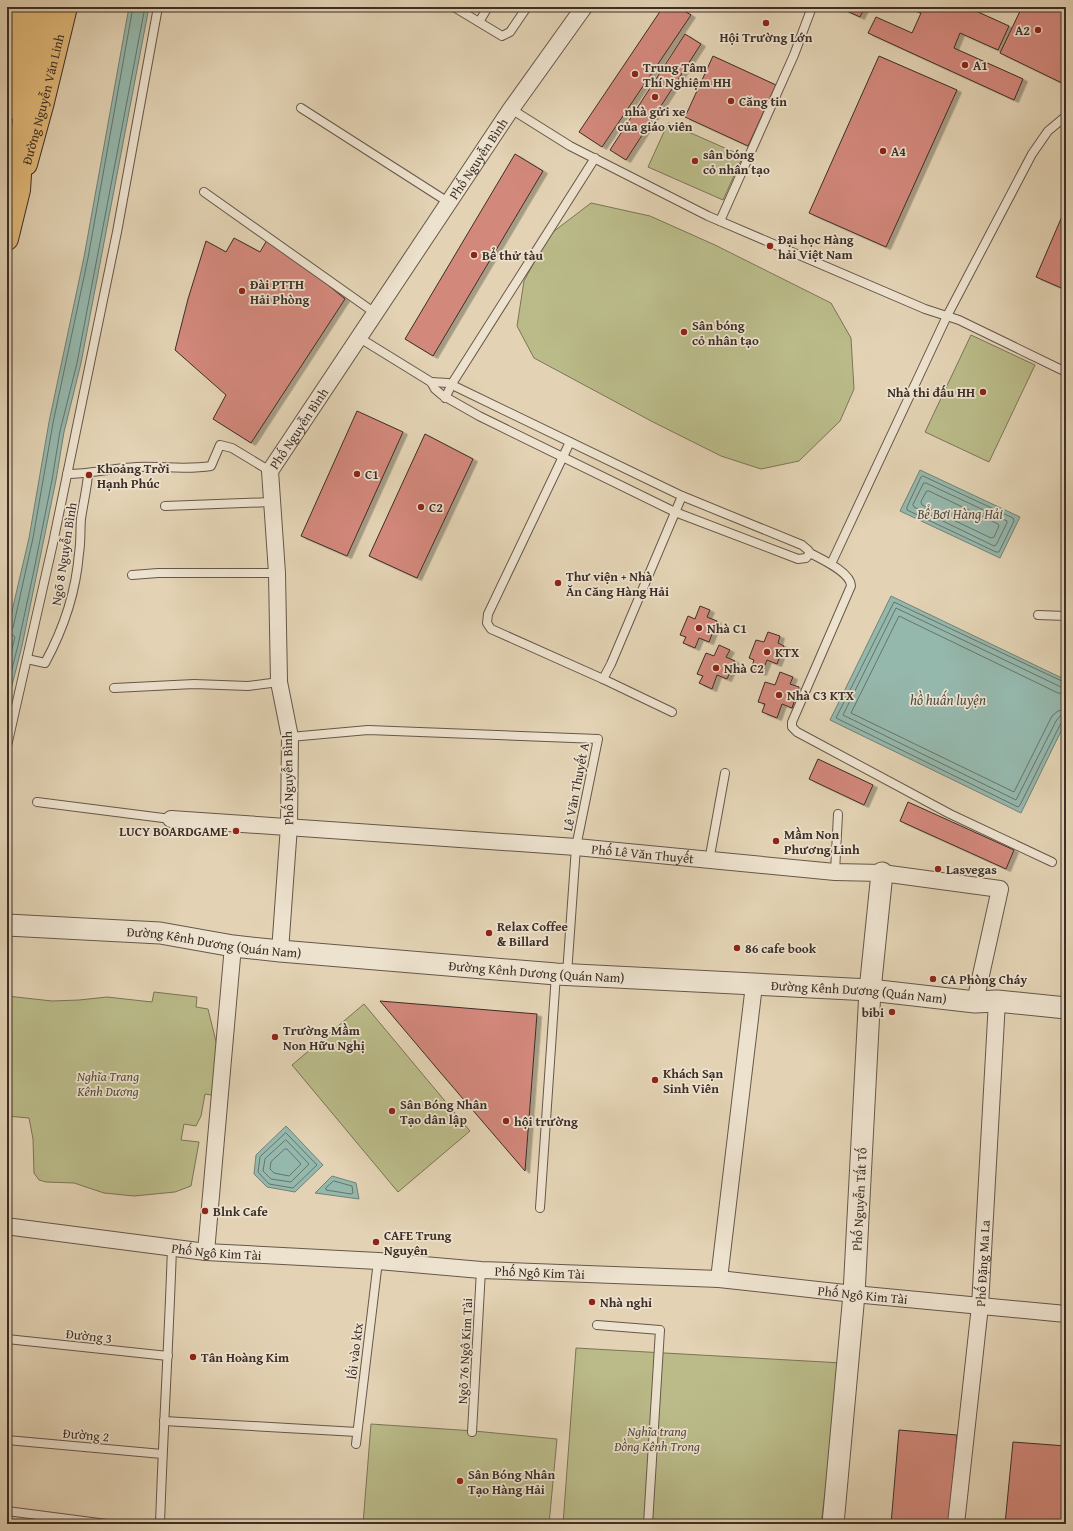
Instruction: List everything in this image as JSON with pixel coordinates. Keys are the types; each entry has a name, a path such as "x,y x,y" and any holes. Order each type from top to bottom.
{"main road":[{"path":"7,26 10,7"},
{"path":"16,111 28,7"},
{"path":"16,111 46,7"},
{"name":"Đường Nguyễn Văn Linh","path":"7,239 66,7"},
{"name":"Đường Nguyễn Văn Linh","path":"16,111 19,190"}],"street":[{"name":"Phố Nguyễn Bình","path":"280,951 289,826 290,737 279,682 277,573 270,471 448,202 582,8"},
{"name":"Phố Lê Văn Thuyết","path":"171,818 576,847 835,872 882,873 1000,889 975,1002"},
{"name":"Phố Nguyễn Tất Tố","path":"833,1524 854,1294 870,990 882,873"},
{"name":"Đường Kênh Dương (Quán Nam)","path":"7,925 160,933 233,946 280,951 562,974 870,990 975,1002 997,1001 1066,1008"},
{"path":"206,1252 233,946"},
{"path":"719,1279 754,985"},
{"name":"Phố Đặng Ma La","path":"956,1524 980,1306 997,1001"},
{"name":"Phố Ngô Kim Tài","path":"13,1228 206,1252 378,1261 481,1270 719,1279 854,1294 1066,1314"}],"lane":[{"path":"7,746 67,474 117,232 158,7"},
{"path":"454,7 502,36 510,32 527,7"},
{"path":"479,22 488,7"},
{"path":"720,221 794,55 812,7"},
{"path":"301,108 448,202"},
{"path":"511,109 570,146 720,221 926,309 959,320 1066,372"},
{"path":"831,564 948,316 1032,154 1048,131 1066,116"},
{"path":"445,398 595,158"},
{"path":"204,192 375,313"},
{"path":"358,337 431,382 435,389 445,398 478,416 675,512 798,559 806,558 810,553"},
{"path":"431,382 440,382 452,385 682,496 802,546 810,553 831,564 848,577 851,581 851,586 792,722 792,727 797,732 950,814 1052,862"},
{"path":"570,442 488,614 487,623 491,629 604,679 672,712"},
{"path":"67,474 88,474 138,467 200,468 211,466 220,445 232,448 270,471"},
{"name":"Ngõ 8 Nguyễn Bình","path":"27,659 45,663 55,645 68,614 80,553 81,519 88,474"},
{"path":"604,679 682,496"},
{"path":"165,506 271,502"},
{"path":"132,575 158,573 277,573"},
{"path":"1038,615 1066,616"},
{"path":"114,688 194,684 248,686 279,682"},
{"name":"Lê Văn Thuyết A","path":"290,737 368,730 598,738 576,847 562,974 540,1208"},
{"path":"709,861 725,773"},
{"path":"37,802 171,818"},
{"path":"835,872 838,814"},
{"path":"160,1524 172,1247"},
{"name":"lối vào ktx","path":"356,1444 378,1261"},
{"name":"Ngõ 76 Ngô Kim Tài","path":"472,1432 481,1270"},
{"path":"597,1325 660,1330 648,1524"},
{"name":"Đường 3","path":"7,1339 168,1356"},
{"path":"164,1421 357,1432"},
{"name":"Đường 2","path":"7,1440 162,1454"},
{"path":"7,1511 107,1524 121,1524"}],"green space":[{"name":"sân bóng cỏ nhân tạo","path":"668,123 743,156 723,200 648,167"},
{"name":"Sân bóng cỏ nhân tạo","path":"591,203 650,216 715,245 831,303 851,338 854,389 840,421 799,461 761,469 721,456 653,422 534,358 517,326 524,281 549,235"},
{"name":"Nhà thi đấu HH","path":"971,335 1035,365 989,462 925,432"},
{"name":"Nghĩa Trang Kênh Dương","path":"154,992 197,997 196,1007 208,1009 220,1058 217,1096 205,1094 201,1116 196,1126 184,1124 181,1140 199,1142 191,1186 175,1192 134,1196 104,1193 74,1183 46,1182 39,1180 34,1173 33,1139 29,1118 7,1116 7,996 52,1001 107,997 152,1002"},
{"name":"Sân Bóng Nhân Tạo dân lập","path":"364,1004 470,1131 398,1192 292,1065"},
{"name":"Nghĩa trang Đồng Kênh Trong","path":"576,1348 842,1363 821,1524 563,1524"},
{"name":"Sân Bóng Nhân Tạo Hàng Hải","path":"371,1424 474,1431 557,1439 549,1524 363,1524"}],"water":[{"path":"129,7 149,7 81,363 64,432 56,480 22,646 7,705 7,637 29,538 49,422 84,257"},
{"name":"Bể Bơi Hàng Hải","path":"920,470 1020,517 1000,558 900,511"},
{"name":"hồ huấn luyện","path":"891,596 1066,680 1066,721 1021,813 830,720"},
{"path":"286,1126 323,1165 295,1192 267,1187 254,1174 256,1155"},
{"path":"332,1176 356,1183 359,1199 315,1193"}],"building":[{"name":"Trung Tâm Thí Nghiệm HH","path":"663,7 678,7 691,15 602,147 579,132"},
{"path":"838,7 865,7 860,17"},
{"name":"A1","path":"907,7 967,7 1009,26 998,50 960,33 954,48 1023,79 1014,100 868,33 876,17 912,33 921,13"},
{"name":"A2","path":"1022,7 1066,7 1066,85 1000,53"},
{"name":"nhà gửi xe của giáo viên","path":"685,34 701,44 626,160 610,150"},
{"name":"Căng tin","path":"713,56 776,85 748,146 685,117"},
{"name":"A4","path":"879,56 957,90 886,247 809,213"},
{"name":"Bể thử tàu","path":"515,154 543,171 433,356 405,339"},
{"path":"1066,207 1066,290 1036,277"},
{"name":"Đài PTTH Hải Phòng","path":"234,238 260,252 267,240 299,261 345,299 251,443 213,419 226,395 175,350 188,299 206,241 226,252"},
{"name":"C1","path":"357,411 403,432 347,556 301,536"},
{"name":"C2","path":"425,434 473,459 417,578 369,556"},
{"name":"Nhà C1","path":"700,606 710,610 707,617 717,621 709,642 699,638 695,648 683,643 686,637 680,635 688,616 695,619"},
{"name":"KTX","path":"768,632 780,636 778,643 784,646 777,664 767,660 762,673 751,669 754,660 749,658 756,640 764,642"},
{"name":"Nhà C2","path":"719,645 730,650 726,657 735,661 727,679 717,675 712,689 699,683 703,676 697,674 706,653 714,656"},
{"name":"Nhà C3 KTX","path":"780,672 793,677 790,684 799,687 792,708 782,704 777,718 762,712 765,704 758,702 765,682 775,685"},
{"path":"818,759 873,785 864,805 809,779"},
{"path":"908,802 1014,850 1006,869 900,821"},
{"name":"hội trường","path":"380,1001 537,1014 525,1171 440,1072"},
{"path":"899,1430 957,1435 949,1524 891,1524"},
{"path":"1013,1442 1066,1446 1065,1524 1005,1524"}],"place":[{"name":"Hội Trường Lớn","path":"766,23"},
{"name":"A2","path":"1038,30"},
{"name":"A1","path":"965,65"},
{"name":"Trung Tâm Thí Nghiệm HH","path":"635,74"},
{"name":"nhà gửi xe của giáo viên","path":"655,97"},
{"name":"Căng tin","path":"731,101"},
{"name":"A4","path":"883,151"},
{"name":"sân bóng cỏ nhân tạo","path":"695,161"},
{"name":"Đại học Hàng hải Việt Nam","path":"770,246"},
{"name":"Bể thử tàu","path":"474,255"},
{"name":"Đài PTTH Hải Phòng","path":"242,291"},
{"name":"Sân bóng cỏ nhân tạo","path":"684,332"},
{"name":"Nhà thi đấu HH","path":"983,392"},
{"name":"C1","path":"357,474"},
{"name":"Khoảng Trời Hạnh Phúc","path":"89,475"},
{"name":"C2","path":"421,507"},
{"name":"Thư viện + Nhà Ăn Căng Hàng Hải","path":"558,583"},
{"name":"Nhà C1","path":"699,628"},
{"name":"KTX","path":"767,652"},
{"name":"Nhà C2","path":"716,668"},
{"name":"Nhà C3 KTX","path":"779,695"},
{"name":"LUCY BOARDGAME","path":"236,831"},
{"name":"Mầm Non Phương Linh","path":"776,841"},
{"name":"Lasvegas","path":"938,869"},
{"name":"Relax Coffee & Billard","path":"489,933"},
{"name":"86 cafe book","path":"737,948"},
{"name":"CA Phòng Cháy","path":"933,979"},
{"name":"bibi","path":"892,1012"},
{"name":"Trường Mầm Non Hữu Nghị","path":"275,1037"},
{"name":"Khách Sạn Sinh Viên","path":"655,1080"},
{"name":"Sân Bóng Nhân Tạo dân lập","path":"392,1111"},
{"name":"hội trường","path":"506,1121"},
{"name":"Blnk Cafe","path":"205,1211"},
{"name":"CAFE Trung Nguyên","path":"376,1242"},
{"name":"Nhà nghỉ","path":"592,1302"},
{"name":"Tân Hoàng Kim","path":"193,1357"},
{"name":"Sân Bóng Nhân Tạo Hàng Hải","path":"460,1481"}]}
